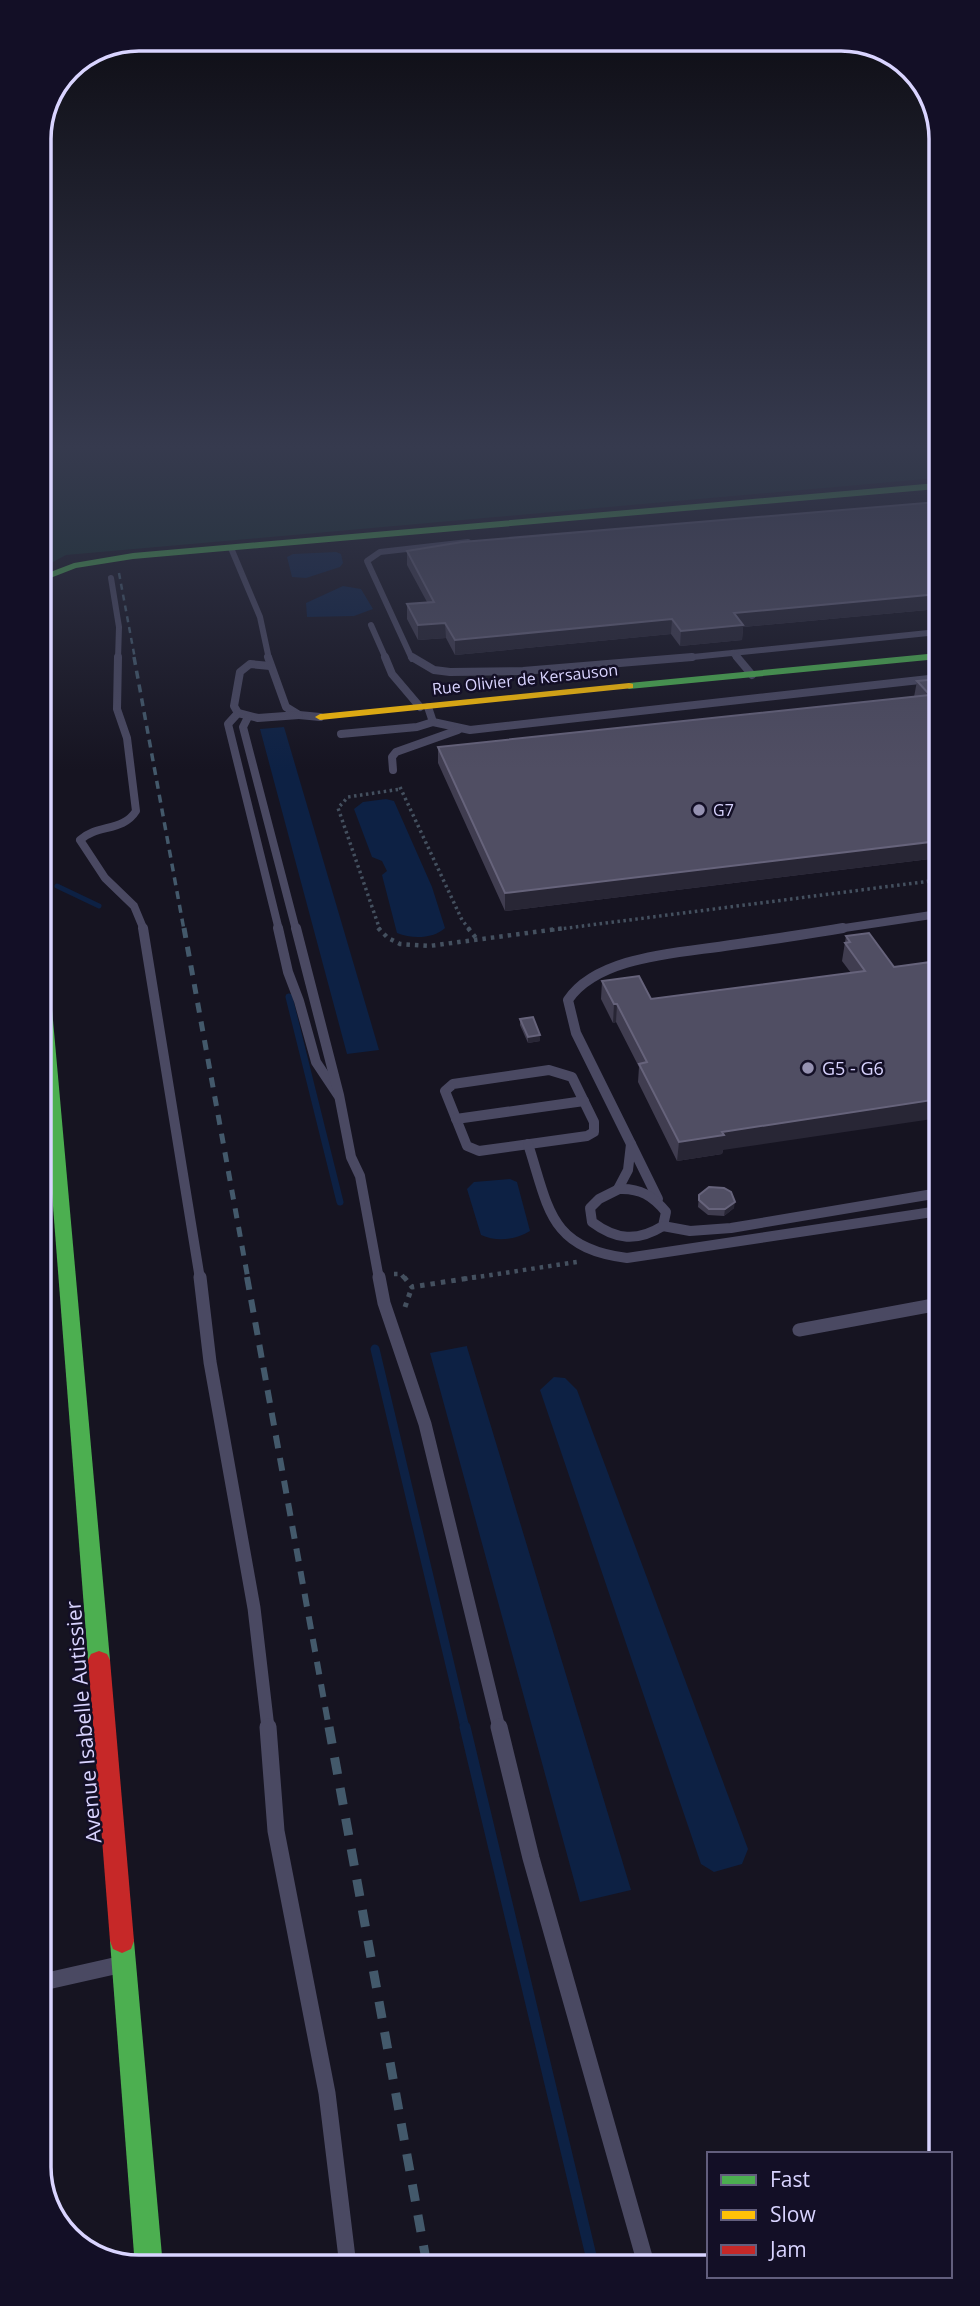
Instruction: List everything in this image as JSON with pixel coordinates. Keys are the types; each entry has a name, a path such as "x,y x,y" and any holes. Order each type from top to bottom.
{"street":[{"path":"51,574 100,560 159,555"},
{"name":"Rue Olivier de Kersauson","path":"320,717 427,712 752,674 929,657"},
{"name":"Avenue Isabelle Autissier","path":"51,1084 148,2255"}],"lane":[{"path":"234,555 260,617 270,666 286,706 299,715"},
{"path":"374,555 367,561 413,660 423,666 450,672 480,673 700,657 929,633"},
{"path":"111,578 119,627 117,709 127,738 136,811 126,824 92,830 80,840 107,881 133,903 140,913 144,932 194,1231 210,1362 254,1608 270,1741 276,1831 327,2093 347,2255"},
{"path":"371,625 392,674 427,712 458,730"},
{"path":"733,653 752,674"},
{"path":"700,657 712,679"},
{"path":"270,666 250,664 240,672 234,706 243,715 243,727 339,1095 351,1157 360,1176 384,1303 425,1424 531,1858 620,2161 644,2255"},
{"path":"393,770 392,757 396,752 458,730 929,679"},
{"path":"341,734 417,727 427,712"},
{"path":"243,715 228,724 286,960 287,979 299,998 313,1058 322,1079 339,1095"},
{"name":"Rue Olivier de Kersauson","path":"243,715 320,717"},
{"path":"663,1226 666,1212 576,1033 568,1000 574,988 606,972 646,958 929,916"},
{"path":"549,1070 572,1077 584,1101 594,1122 594,1132 587,1136 479,1150 467,1146 445,1091 453,1084 549,1070"},
{"path":"456,1119 584,1101"},
{"path":"528,1144 555,1220 565,1238 586,1251 609,1257 627,1258 929,1213"},
{"path":"618,1189 628,1170 631,1144"},
{"path":"658,1199 640,1190 618,1189 600,1195 590,1208 592,1222 606,1234 626,1239 648,1236 663,1226 690,1231 731,1228 929,1196"},
{"path":"799,1329 929,1306"},
{"path":"51,1980 124,1964"}],"path":[{"path":"393,770 462,920 476,938"},
{"path":"401,789 348,797 338,807 377,927 384,937 394,943 410,946 429,946 929,881"},
{"path":"377,1272 401,1274 412,1287 609,1257"}],"green space":[{"path":"51,555 70,555 51,563"}],"water":[{"path":"292,555 341,555 343,563 340,567 306,578 292,577 287,557"},
{"path":"343,586 361,589 373,609 354,616 307,617 306,603"},
{"path":"284,727 379,1050 347,1054 260,729"},
{"path":"386,799 394,801 432,887 445,928 435,934 416,937 397,933 382,875 387,871 382,861 372,857 354,809 363,802"},
{"path":"510,1179 517,1182 530,1231 506,1239 481,1235 467,1189 474,1182"},
{"path":"467,1346 631,1890 580,1902 430,1353"},
{"path":"554,1377 565,1378 577,1390 748,1849 742,1864 714,1872 701,1864 540,1390"}],"building":[{"path":"409,555 929,555 929,595 734,613 743,625 681,631 672,619 455,640 445,623 418,625 407,604 434,602"},
{"name":"G7","path":"929,680 929,694 917,681"},
{"name":"G7","path":"929,695 929,842 505,893 438,747"},
{"name":"G5 - G6","path":"869,933 894,967 929,962 929,1101 722,1132 724,1135 679,1142 639,1064 647,1062 602,981 639,976 651,999 865,971 845,943 850,942 846,936"},
{"path":"533,1017 540,1035 528,1037 520,1019"},
{"path":"709,1187 724,1188 731,1192 735,1202 725,1209 709,1209 699,1200 699,1195"}],"waterway":[{"path":"57,886 99,906"},
{"path":"289,997 340,1202"},
{"path":"375,1349 465,1728"},
{"path":"465,1727 591,2255"}],"railway":[{"path":"119,573 135,659"},
{"path":"134,657 184,930"},
{"path":"184,928 248,1279"},
{"path":"247,1277 329,1728"},
{"path":"329,1727 425,2255"}],"traffic: fast":[{"path":"51,575 74,566 149,555"},
{"path":"629,686 929,657"},
{"path":"51,1084 99,1660"},
{"path":"122,1941 148,2255"}],"traffic: slow":[{"path":"320,717 629,686"}],"traffic: jam":[{"path":"99,1660 122,1941"}],"place":[{"name":"G7","path":"699,810"},
{"name":"G5 - G6","path":"808,1068"}]}
